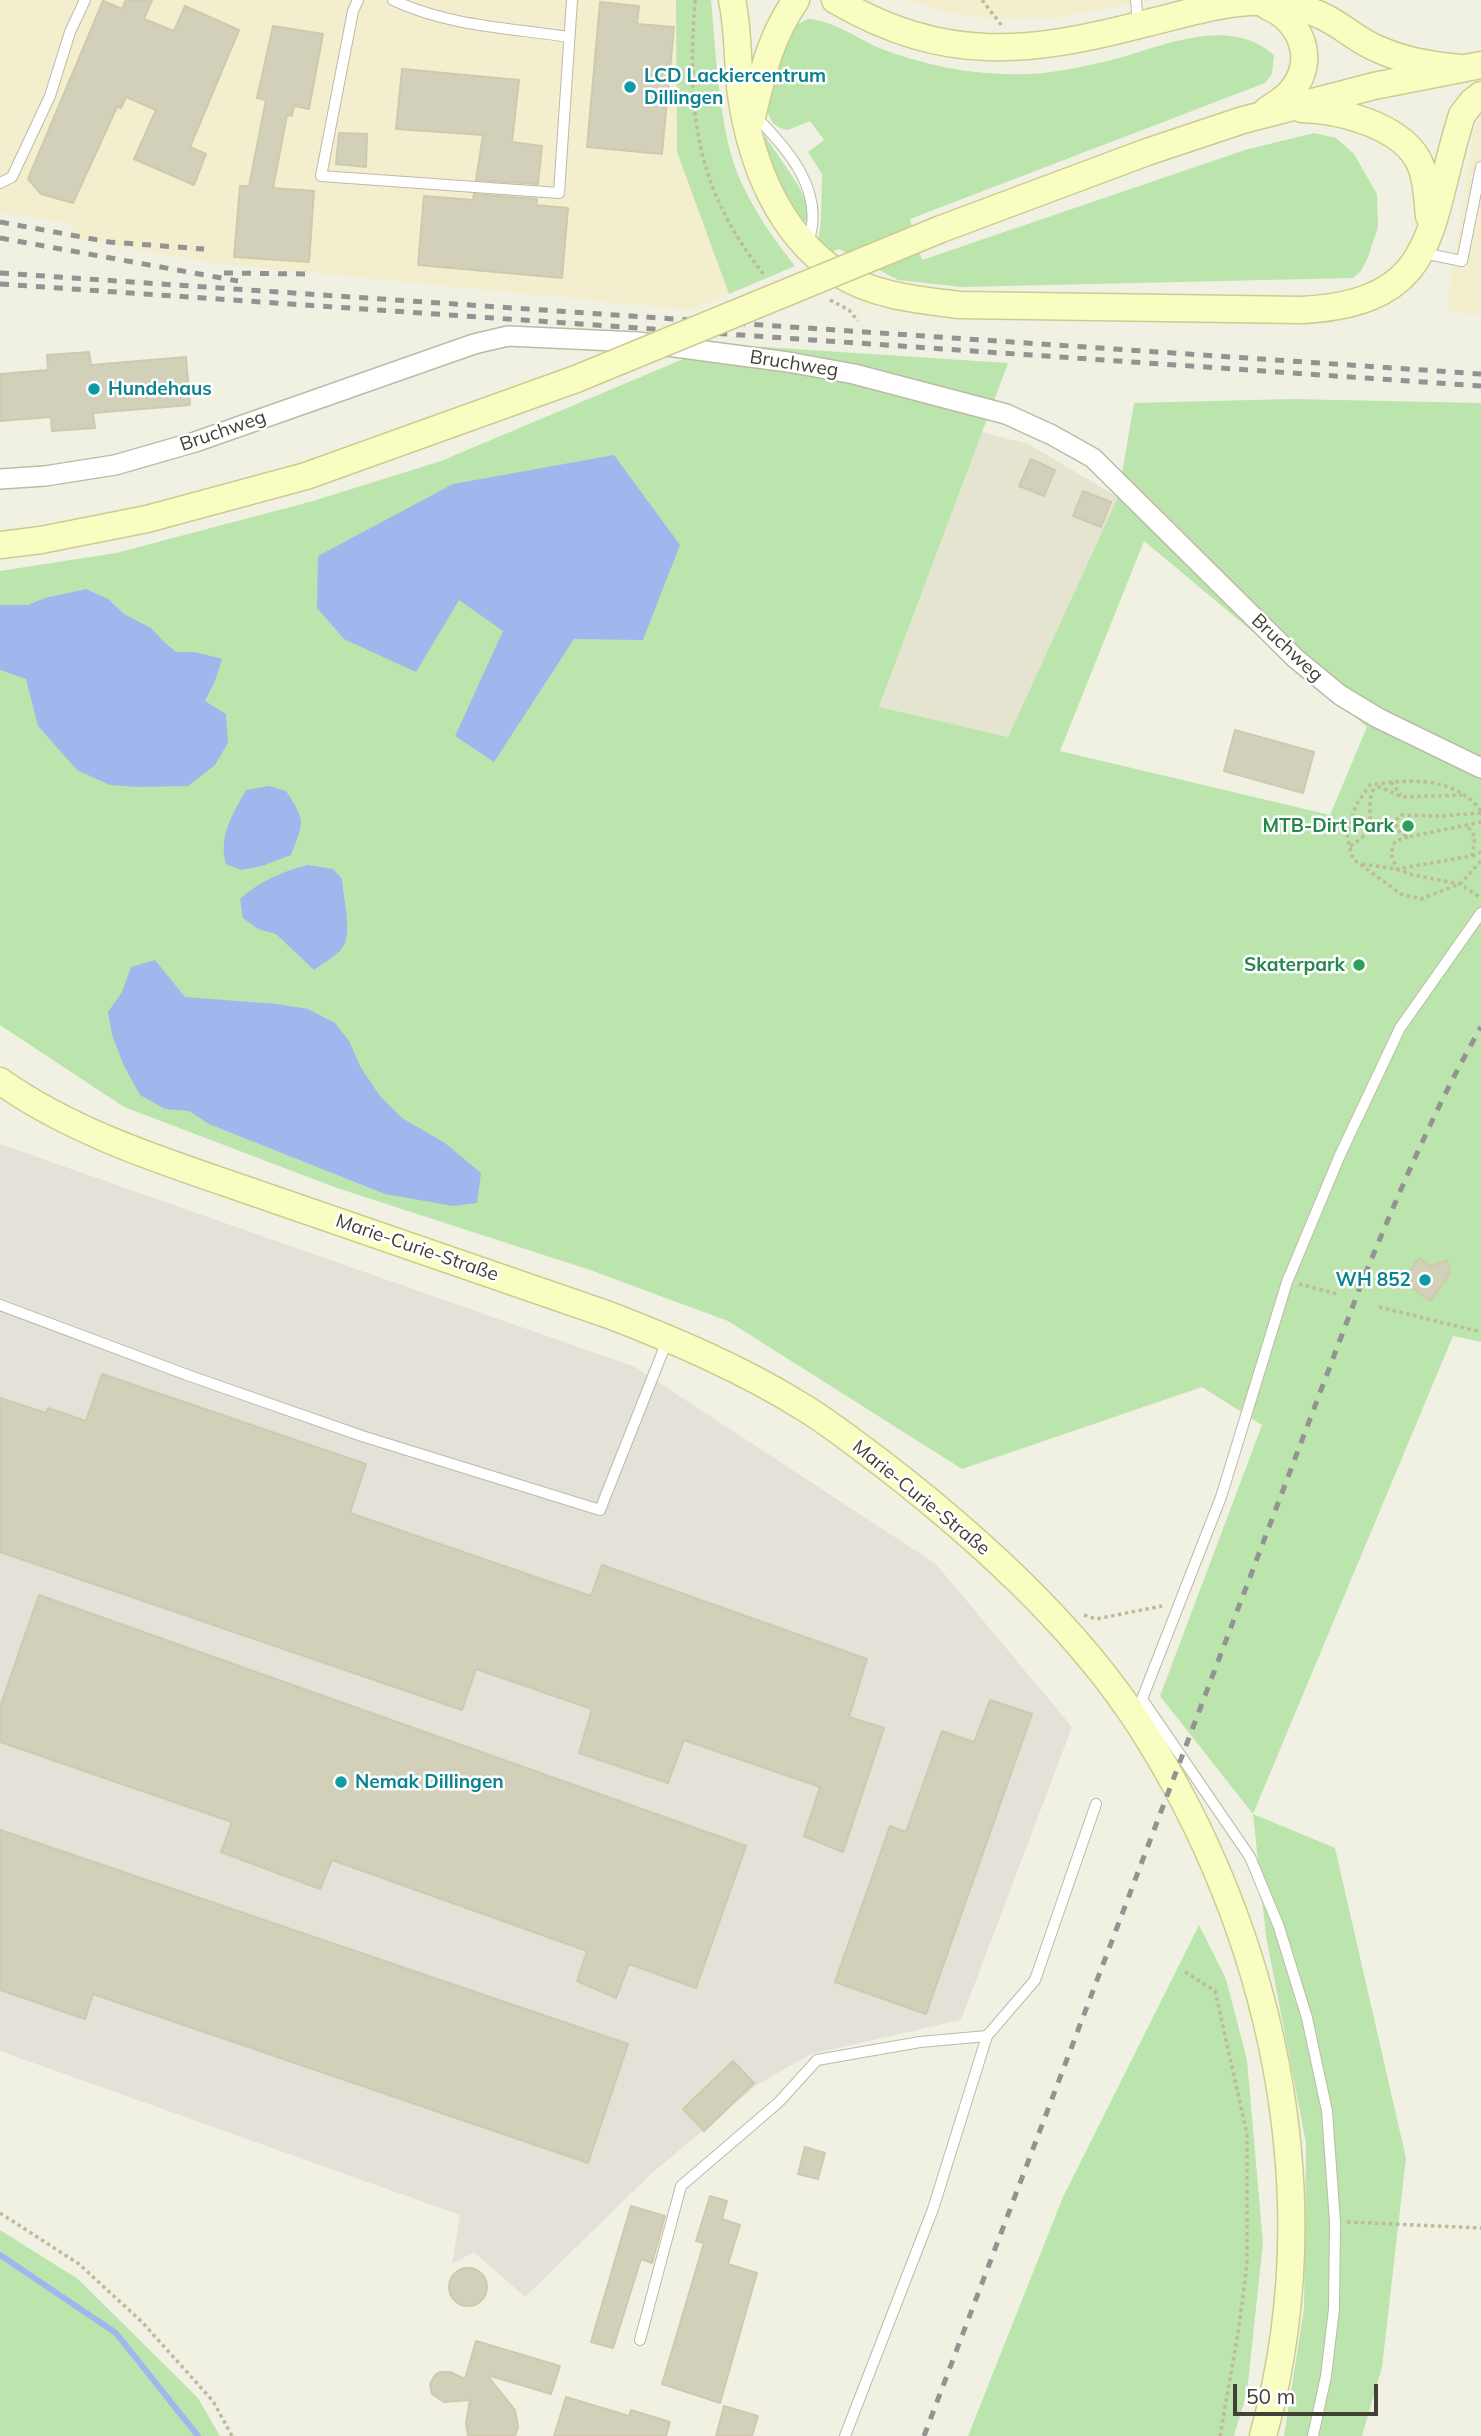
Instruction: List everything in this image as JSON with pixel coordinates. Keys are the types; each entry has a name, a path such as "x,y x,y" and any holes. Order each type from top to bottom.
{"main road":[{"path":"755,0 734,10 741,94 768,193 807,246 838,273 880,292 915,300 960,305 1301,310 1333,308 1360,302 1385,290 1407,274 1426,243 1462,115 1481,95"},
{"path":"751,123 768,51 796,0"},
{"path":"835,0 866,18 904,32 945,44 978,48 1072,41 1137,13 1198,10 1245,2 1265,2 1308,10 1325,17 1375,48 1405,60 1471,67"},
{"path":"1245,2 1265,5 1287,18 1300,33 1305,63 1302,75 1293,90 1281,101 1249,118"},
{"path":"0,545 41,540 147,519 306,476 576,379 941,229 1147,152 1249,118 1374,86 1471,67"},
{"path":"1287,109 1314,109 1341,115 1374,124 1397,135 1418,159 1426,187 1426,243"},
{"name":"Marie-Curie-Straße","path":"0,1081 27,1100 79,1128 596,1310 668,1338 743,1373 838,1430 932,1502 995,1559 1065,1616 1098,1669 1138,1723 1186,1806 1247,1947 1269,2028 1283,2104 1291,2186 1285,2331 1263,2436"}],"street":[{"name":"Bruchweg","path":"0,479 45,476 115,464 195,442 474,344 508,336 638,342 788,362 853,374 1006,414 1093,458 1294,658 1340,695 1378,718 1481,768"}],"lane":[{"path":"0,183 12,177 45,107 85,0"},
{"path":"358,0 353,11 321,176 559,193 572,0"},
{"path":"393,0 414,10 449,19 569,37"},
{"path":"751,123 774,135 810,189 814,223 807,246"},
{"path":"1426,243 1462,261 1481,167"},
{"path":"1313,2436 1334,2309 1335,2222 1327,2112 1307,2018 1279,1927 1250,1857 1142,1699 1221,1497 1287,1282 1340,1155 1400,1028 1481,913"},
{"path":"0,1305 190,1376 362,1436 600,1510 668,1338"},
{"path":"845,2436 933,2208 987,2036 1035,1980 1096,1804"},
{"path":"640,2340 681,2186 779,2102 817,2060 920,2042 987,2036"}],"path":[{"path":"695,0 692,74 696,126 708,176 727,223 767,279"},
{"path":"827,298 849,310 858,321"},
{"path":"1481,812 1457,790 1426,781 1370,785 1356,805 1348,837 1353,859 1401,894 1421,899 1460,884 1481,861"},
{"path":"1391,782 1402,797"},
{"path":"1350,846 1363,838 1370,823 1372,814 1369,802 1373,790 1380,787 1402,797 1464,795"},
{"path":"1408,837 1396,830 1396,820 1401,815 1442,816 1481,812"},
{"path":"1397,869 1391,854 1395,841 1481,822"},
{"path":"1467,825 1475,837 1472,856"},
{"path":"1397,869 1472,856 1481,852"},
{"path":"1360,864 1397,869 1413,875 1460,884 1481,898"},
{"path":"1287,1282 1337,1294"},
{"path":"1379,1307 1481,1332"},
{"path":"1065,1616 1096,1619 1178,1603"},
{"path":"1185,1972 1216,1991 1247,2134 1247,2264 1220,2436"},
{"path":"0,2213 79,2264 142,2322 212,2401 232,2436"},
{"path":"1335,2222 1481,2228"}],"shaded area":[{"path":"0,0 676,0 677,152 729,294 690,310 213,263 77,239 69,223 0,213"},
{"path":"903,0 1152,0 1057,18 992,19 945,12"},
{"path":"1481,118 1481,314 1461,314 1446,308 1474,129"},
{"path":"982,432 1028,444 1118,497 1008,737 879,708"},
{"path":"0,1144 635,1367 936,1564 1072,1727 961,2020 811,2054 757,2085 652,2173 525,2297 474,2252 452,2264 460,2215 0,2051"}],"green space":[{"path":"676,0 711,0 726,135 738,175 757,212 795,266 729,294 677,152"},
{"path":"808,19 835,26 877,47 913,60 990,73 1028,74 1068,69 1170,43 1214,35 1255,43 1274,55 1272,74 1265,83 910,219 922,260 1245,150 1314,133 1336,138 1354,154 1377,194 1378,227 1368,257 1361,271 1353,278 962,287 898,280 839,249 828,253 818,242 822,174 808,152 824,140 810,121 788,130 778,127 770,118 765,103 792,27"},
{"path":"763,137 766,137 801,190 809,213 808,222 800,220 772,172"},
{"path":"719,344 1008,363 879,707 1008,737 1118,497 1134,403 1292,399 1481,403 1481,1342 1453,1336 1253,1814 1160,1696 1262,1425 1202,1387 962,1469 728,1321 590,1270 337,1188 124,1107 0,1025 0,571 116,553 313,501 441,461","holes":["1144,541 1367,727 1330,815 1060,751"]},
{"path":"1253,1814 1335,1848 1406,2158 1382,2367 1362,2436 1284,2436 1304,2309 1306,2143 1266,1936"},
{"path":"1199,1925 1226,1979 1247,2060 1263,2243 1247,2392 1234,2436 968,2436 1063,2197"},
{"path":"0,2230 78,2279 198,2398 220,2436 0,2436"}],"water":[{"path":"614,455 680,545 643,640 574,639 494,762 455,736 503,631 459,600 416,672 344,639 317,608 318,556 453,484"},
{"path":"86,589 108,599 124,614 151,628 176,652 195,652 222,659 205,701 226,714 228,743 215,765 188,786 110,785 77,770 38,726 26,679 0,670 0,605 28,605 45,598"},
{"path":"269,786 286,791 300,816 299,835 291,855 262,866 241,870 226,864 225,835 241,799 246,790"},
{"path":"308,865 333,869 342,879 347,922 342,949 314,970 276,934 258,929 243,918 240,899 272,877"},
{"path":"155,960 185,997 308,1009 335,1023 349,1041 361,1068 380,1096 402,1118 445,1143 481,1173 477,1203 453,1206 385,1194 209,1124 189,1111 165,1109 140,1095 124,1066 112,1035 108,1012 122,992 131,967"}],"building":[{"path":"126,0 152,0 144,19 174,31 185,6 239,30 190,147 206,154 194,185 134,159 156,110 126,97 121,108 117,107 73,203 41,194 28,179 103,1 122,9"},
{"name":"LCD Lackiercentrum Dillingen","path":"600,2 639,6 637,24 674,27 662,154 587,147"},
{"path":"273,26 323,34 309,109 294,106 292,116 287,115 273,188 314,191 309,262 234,257 240,186 249,186 266,100 257,98"},
{"path":"402,69 519,80 512,142 542,146 538,184 476,180 483,135 396,129"},
{"path":"339,133 367,134 366,167 336,164"},
{"path":"474,194 537,199 536,205 568,208 562,278 418,265 424,196 473,200"},
{"name":"Hundehaus","path":"89,352 91,365 186,357 190,405 93,413 95,428 52,431 51,417 0,421 0,374 48,370 47,355"},
{"path":"1031,459 1055,470 1044,496 1019,486"},
{"path":"1083,491 1111,502 1101,527 1073,516"},
{"path":"1235,730 1314,752 1303,793 1224,771"},
{"name":"WH 852","path":"1419,1258 1431,1266 1447,1260 1450,1274 1430,1301 1403,1280"},
{"path":"102,1374 366,1464 350,1513 591,1596 602,1565 867,1659 849,1717 884,1728 843,1852 804,1836 820,1787 684,1740 668,1783 579,1753 592,1709 476,1669 462,1710 0,1552 0,1398 46,1413 48,1408 86,1421"},
{"name":"Nemak Dillingen","path":"39,1595 746,1846 696,1988 629,1964 616,1998 577,1981 587,1951 332,1860 320,1889 221,1852 232,1822 0,1742 0,1707"},
{"path":"990,1700 1032,1714 926,2014 835,1982 890,1826 906,1832 942,1731 974,1742"},
{"path":"0,1830 628,2044 588,2163 93,1994 85,2019 0,1990"},
{"path":"733,2061 754,2083 704,2131 683,2109"},
{"path":"805,2147 825,2153 818,2179 798,2174"},
{"path":"710,2196 727,2201 722,2219 740,2225 728,2264 757,2273 720,2403 662,2384 704,2243 696,2241"},
{"path":"631,2206 665,2216 652,2263 641,2259 613,2348 591,2342"},
{"path":"468,2268 481,2274 487,2287 481,2300 468,2306 455,2300 449,2287 455,2274"},
{"path":"476,2341 560,2366 551,2394 487,2375 515,2410 518,2427 515,2436 468,2436 466,2423 470,2400 444,2402 432,2394 430,2384 440,2372 450,2372 465,2379"},
{"path":"566,2397 629,2416 631,2410 670,2422 666,2436 554,2436"},
{"path":"724,2406 758,2416 752,2436 716,2436"}],"waterway":[{"path":"0,2255 116,2333 198,2436"}],"railway":[{"path":"0,222 109,242 204,249"},
{"path":"0,238 238,281"},
{"path":"0,273 1481,374"},
{"path":"224,273 309,274"},
{"path":"0,284 1481,386"},
{"path":"924,2436 1362,1282 1432,1121 1481,1027"}],"place":[{"name":"LCD Lackiercentrum Dillingen","path":"630,87"},
{"name":"Hundehaus","path":"94,389"},
{"name":"MTB-Dirt Park","path":"1408,826"},
{"name":"Skaterpark","path":"1359,965"},
{"name":"WH 852","path":"1425,1280"},
{"name":"Nemak Dillingen","path":"341,1782"}]}
